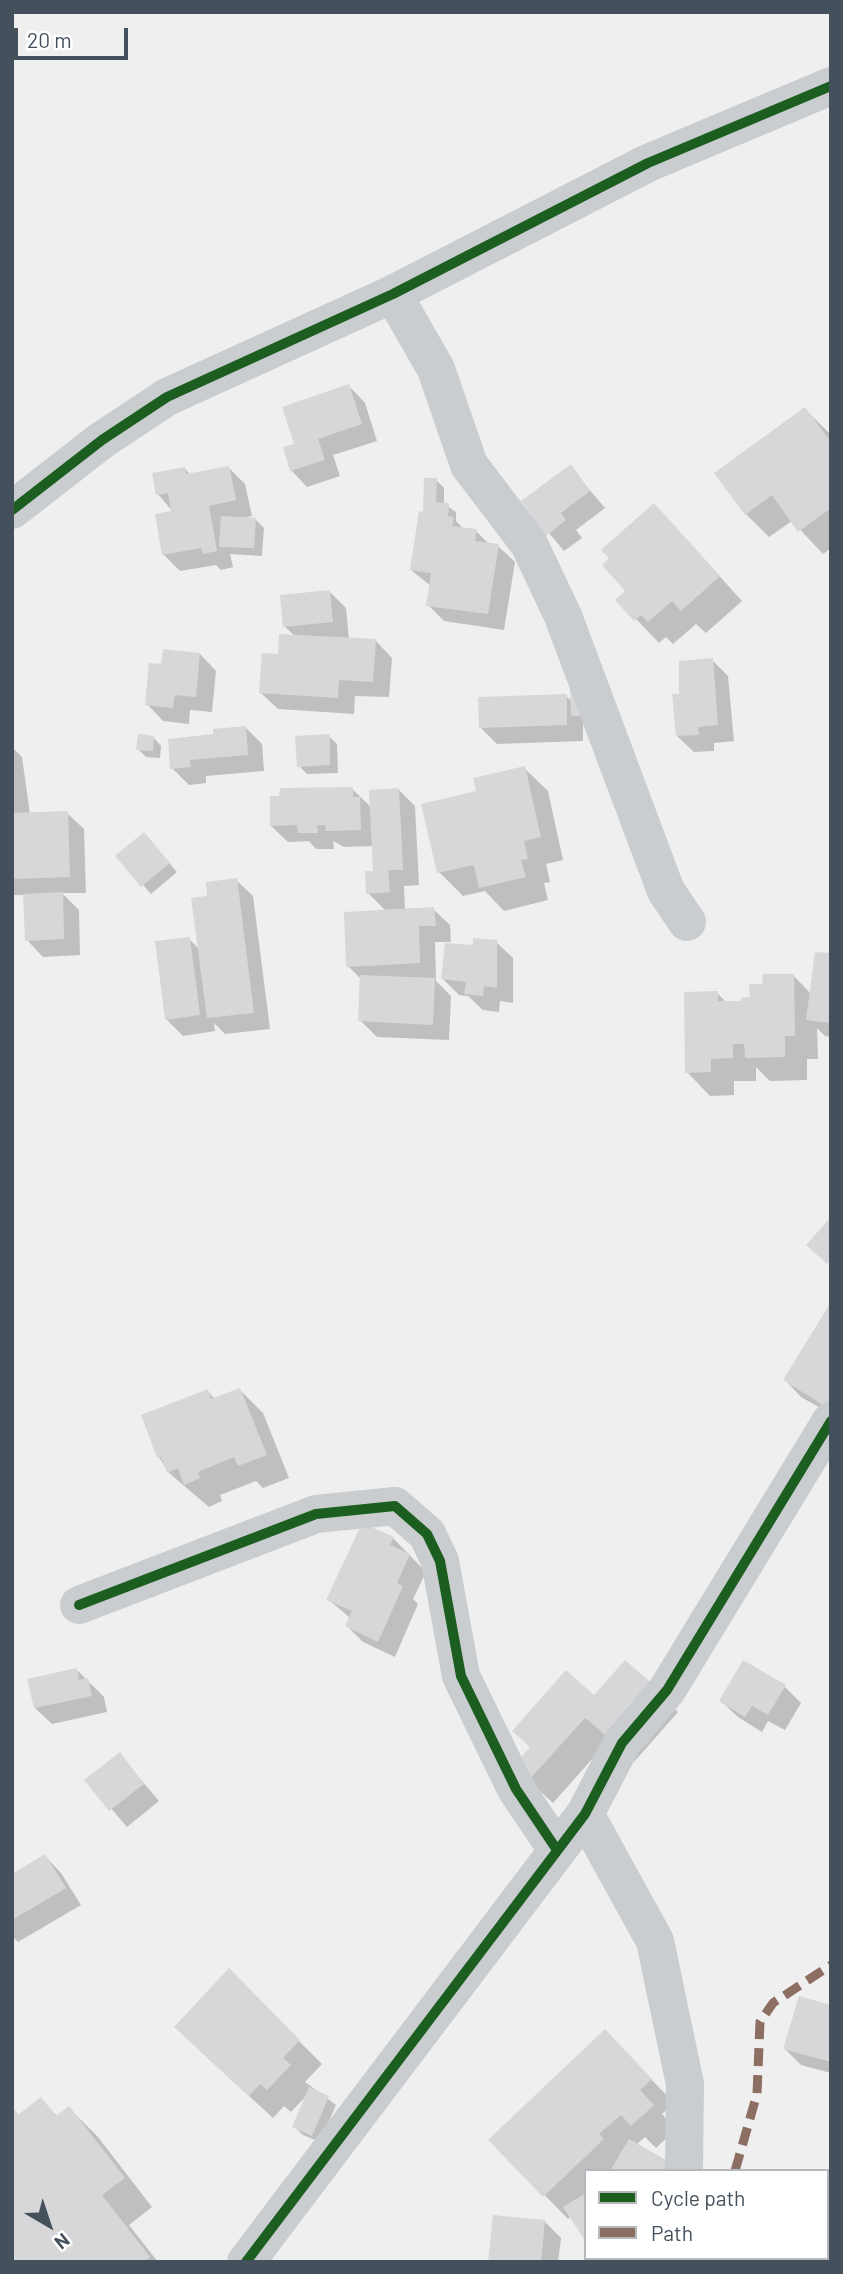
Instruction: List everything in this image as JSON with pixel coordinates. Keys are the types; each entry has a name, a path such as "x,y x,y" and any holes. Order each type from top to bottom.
{"street":[{"path":"12,510 102,440 167,397 393,294 648,163 831,86"},
{"path":"393,294 436,369 469,465 529,544 563,617 666,891 687,922"},
{"path":"246,2262 585,1814 622,1744 667,1690 831,1421"},
{"path":"79,1605 316,1514 395,1506 427,1534 436,1552 461,1676 516,1789 556,1850"},
{"path":"585,1814 655,1941 685,2084 684,2169"}],"building":[{"path":"349,384 362,424 318,439 325,460 290,471 283,447 294,444 282,407"},
{"path":"805,407 831,442 831,508 798,532 772,495 745,515 714,473"},
{"path":"571,464 590,491 561,513 566,520 546,536 521,501"},
{"path":"229,466 236,500 209,506 217,551 203,554 201,548 162,555 155,514 171,511 168,493 156,495 152,473 185,467 186,474"},
{"path":"424,478 437,478 436,502 449,503 448,516 454,517 452,526 477,529 475,541 499,544 488,614 426,606 431,573 410,570 419,511 423,512"},
{"path":"654,503 720,576 681,611 672,601 648,622 641,615 634,621 615,600 625,591 602,565 609,558 601,550"},
{"path":"221,516 256,518 254,548 219,547"},
{"path":"330,590 333,622 283,627 280,595"},
{"path":"279,634 376,639 373,682 339,680 338,698 259,693 262,653 278,654"},
{"path":"163,649 200,653 196,697 175,695 173,708 145,705 149,663 161,664"},
{"path":"713,658 718,725 698,727 699,735 676,736 672,694 679,694 679,661"},
{"path":"570,687 589,716 571,716"},
{"path":"567,694 567,725 479,728 478,697"},
{"path":"246,726 248,755 190,760 191,767 170,769 168,739 213,734 213,729"},
{"path":"138,734 154,736 153,751 136,750"},
{"path":"330,734 330,765 297,767 295,736"},
{"path":"525,766 541,837 524,841 528,859 521,860 526,877 479,888 474,865 437,873 421,804 476,791 473,778"},
{"path":"353,787 353,797 360,797 361,830 326,831 325,825 317,825 318,833 298,833 297,825 270,826 270,796 279,796 280,788"},
{"path":"399,788 403,870 388,870 390,892 366,894 365,871 373,871 369,790"},
{"path":"68,811 70,877 12,879 12,813"},
{"path":"144,832 170,863 141,887 115,856"},
{"path":"237,878 254,1013 207,1018 191,898 207,896 206,882"},
{"path":"63,892 64,939 25,941 23,894"},
{"path":"434,907 436,926 419,926 420,963 346,967 344,912"},
{"path":"190,937 200,1015 165,1020 155,941"},
{"path":"473,938 497,940 497,988 484,986 483,996 464,994 466,982 441,979 445,943 473,945"},
{"path":"815,952 831,953 831,1023 806,1020"},
{"path":"763,974 794,974 795,1036 785,1036 785,1057 745,1058 744,1044 733,1044 733,1058 711,1059 711,1072 685,1073 684,992 718,991 718,1001 741,1001 741,998 750,997 749,984 762,984"},
{"path":"360,975 435,978 433,1025 358,1021"},
{"path":"831,1217 831,1260 827,1264 806,1245"},
{"path":"831,1302 831,1397 825,1406 783,1380"},
{"path":"240,1388 267,1455 238,1466 234,1457 198,1472 200,1478 184,1485 178,1468 167,1473 161,1457 157,1458 141,1415 208,1389 211,1399"},
{"path":"362,1523 394,1537 390,1545 410,1554 397,1583 403,1586 378,1642 345,1626 352,1611 326,1600"},
{"path":"625,1660 656,1687 610,1739 585,1718 528,1781 512,1767 530,1747 512,1731 566,1670 594,1695"},
{"path":"743,1660 786,1685 768,1715 752,1706 745,1717 719,1701"},
{"path":"77,1668 79,1680 88,1678 92,1696 34,1708 27,1679"},
{"path":"120,1752 144,1784 109,1811 84,1780"},
{"path":"45,1854 66,1888 12,1920 12,1874"},
{"path":"229,1968 300,2040 283,2058 291,2065 267,2090 260,2084 249,2096 174,2027"},
{"path":"799,1996 831,2005 831,2062 783,2049"},
{"path":"605,2029 652,2079 640,2090 654,2105 631,2126 621,2115 599,2134 604,2139 543,2197 488,2140"},
{"path":"309,2087 329,2096 312,2136 292,2127"},
{"path":"41,2097 56,2116 69,2106 125,2178 102,2195 150,2257 144,2262 12,2262 12,2108 18,2115"},
{"path":"629,2139 668,2161 664,2169 611,2169"},
{"path":"584,2194 584,2239 563,2207"},
{"path":"493,2215 545,2220 541,2262 488,2262"},
{"path":"736,2260 826,2260 825,2262"}],"marked path":[{"path":"736,2169 757,2094 760,2022 773,2003 831,1965"}],"cycle path":[{"path":"12,510 102,440 167,397 393,294 648,163 831,86"},
{"path":"246,2262 585,1814 622,1743 667,1690 831,1421"},
{"path":"79,1605 316,1514 395,1506 427,1534 440,1561 461,1676 516,1789 557,1850"}]}
